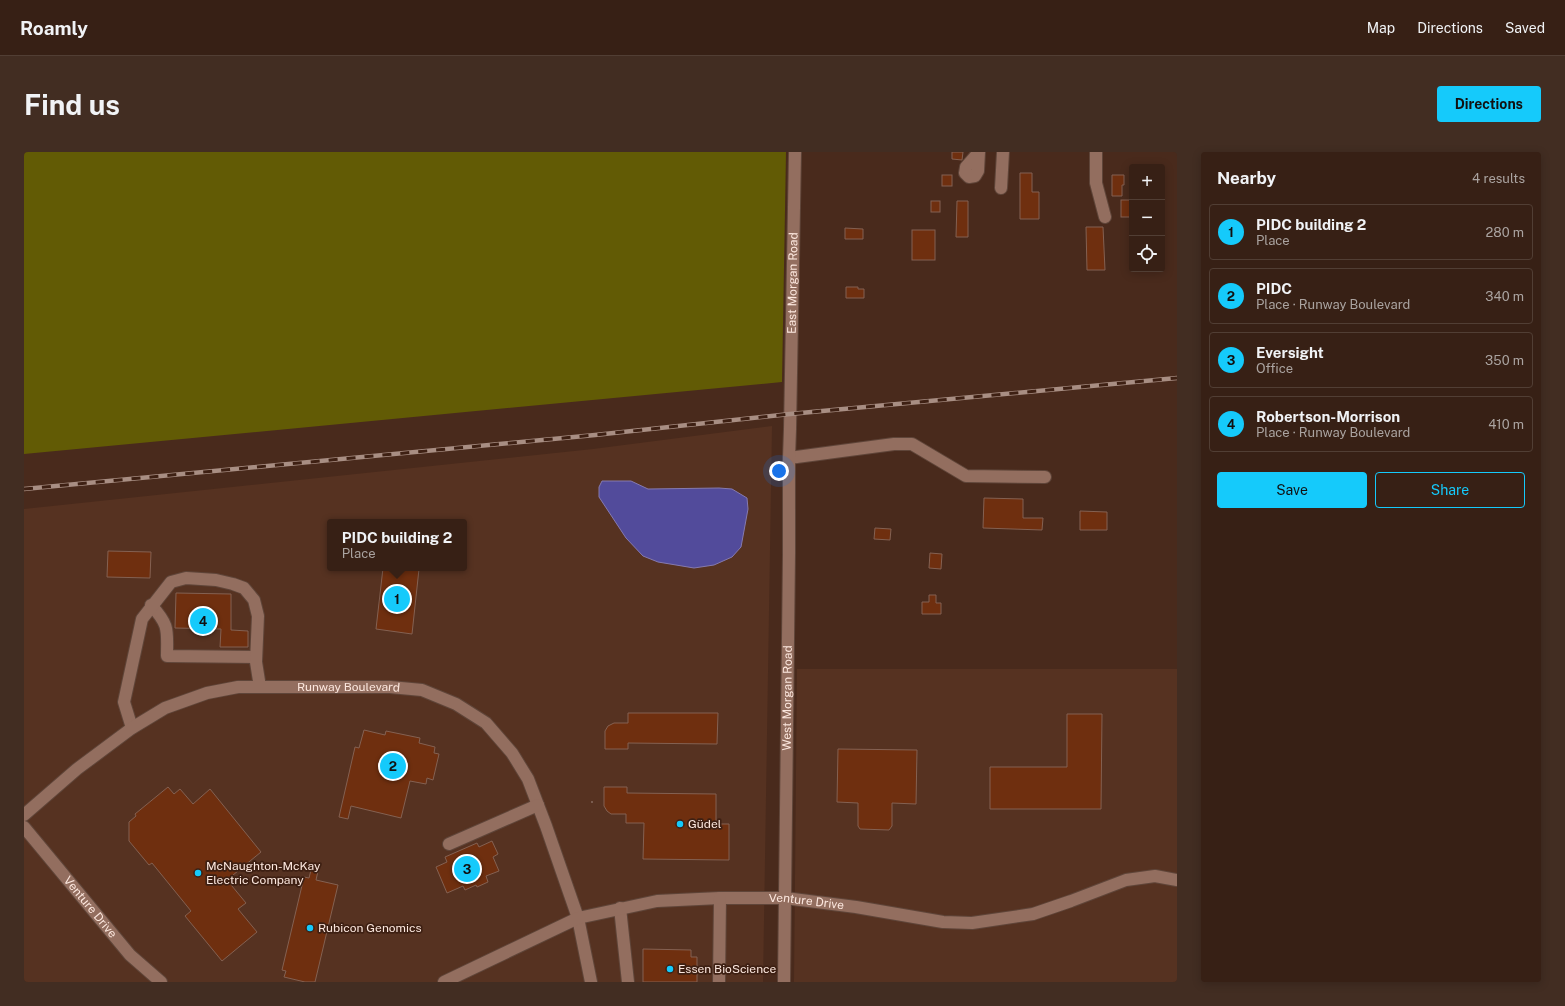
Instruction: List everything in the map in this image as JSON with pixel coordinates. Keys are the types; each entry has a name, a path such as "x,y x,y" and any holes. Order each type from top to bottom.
{"street":[{"name":"East Morgan Road","path":"790,414 795,152"},
{"path":"1001,188 1003,152"},
{"path":"1096,152 1096,183 1105,217"},
{"name":"West Morgan Road","path":"784,982 790,414"},
{"path":"789,458 887,445 912,444 966,476 1045,477"},
{"path":"132,728 124,702 142,619 151,605 171,582 186,578 216,580 244,588 254,600 258,616 256,657 260,687"},
{"path":"151,605 161,616 167,628 167,656 256,657"},
{"name":"Runway Boulevard","path":"24,815 77,769 132,728 165,708 207,693 238,686 390,687 422,690 456,704 486,723 512,753 528,779 578,918 590,982"},
{"path":"450,844 538,805"},
{"name":"Venture Drive","path":"24,828 130,955 161,982"},
{"name":"Venture Drive","path":"444,982 578,918 657,901 720,898 786,898 856,907 943,922 972,923 1033,914 1126,880 1155,876 1177,880"},
{"path":"719,982 720,898"},
{"path":"620,908 628,982"}],"path":[{"path":"591,802 596,802"}],"shaded area":[{"path":"24,152 786,152 782,382 24,454"},
{"path":"772,426 763,982 24,982 24,509 593,449"},
{"path":"602,481 631,481 648,489 732,489 747,498 748,509 741,547 732,557 714,565 694,568 658,562 643,556 626,538 599,497 599,487"},
{"path":"797,669 1177,669 1177,982 794,982"}],"building":[{"path":"952,152 963,152 962,160 952,159"},
{"path":"1020,173 1032,173 1032,192 1039,192 1039,219 1020,219"},
{"path":"942,175 952,175 952,186 942,186"},
{"path":"1112,175 1124,175 1122,196 1112,196"},
{"path":"1121,200 1129,200 1129,217 1121,217"},
{"path":"931,201 940,201 940,212 931,212"},
{"path":"957,201 968,201 968,237 956,237"},
{"path":"1086,227 1103,227 1105,270 1087,270"},
{"path":"845,228 863,229 863,239 845,239"},
{"path":"912,230 935,230 935,260 912,260"},
{"path":"846,287 858,287 858,289 864,289 864,298 846,298"},
{"path":"984,498 1023,499 1023,518 1043,518 1042,530 983,528"},
{"path":"1080,511 1107,512 1107,530 1080,530"},
{"path":"875,528 891,529 890,540 874,539"},
{"path":"108,551 151,552 150,578 107,577"},
{"path":"930,553 942,554 941,569 929,568"},
{"path":"383,571 419,571 412,634 376,629"},
{"path":"176,593 231,594 231,630 248,631 248,647 220,647 221,629 175,628"},
{"path":"929,595 936,595 936,603 941,603 941,614 922,614 922,602 929,602"},
{"path":"628,713 718,713 717,744 628,743 628,749 605,749 605,731 608,726 614,723 628,723"},
{"path":"1067,714 1102,714 1101,809 990,809 990,767 1067,767"},
{"path":"364,730 385,735 386,731 420,738 419,743 435,747 434,753 439,754 433,780 427,778 426,784 410,781 401,818 351,806 348,819 339,817 355,747 359,748"},
{"path":"838,749 917,750 916,804 892,803 892,826 889,830 860,829 858,826 858,803 837,802"},
{"name":"McNaughton-McKay Electric Company","path":"168,787 174,794 180,789 193,804 210,789 261,852 227,880 246,903 238,909 257,932 222,961 185,916 191,911 152,863 149,865 129,841 129,822 136,816 135,814"},
{"name":"Güdel","path":"604,787 627,787 627,793 716,794 716,824 729,824 729,860 643,859 644,823 626,823 626,814 611,814 607,811 604,806"},
{"path":"492,841 498,854 493,857 499,871 486,876 488,882 477,887 476,885 465,890 463,886 447,893 436,867 447,862 445,857 477,843 479,847"},
{"name":"Rubicon Genomics","path":"311,870 318,871 316,880 338,885 315,982 305,982 284,977 286,971 282,970 304,877 309,878"},
{"name":"Essen BioScience","path":"643,949 691,950 691,957 697,957 697,982 643,982"}],"railway":[{"path":"24,489 595,435 790,414 1177,378"}],"place":[{"name":"PIDC building 2","path":"397,599"},
{"name":"Robertson-Morrison","path":"203,621"},
{"name":"PIDC","path":"393,766"},
{"name":"Güdel","path":"680,824"},
{"name":"Eversight","path":"467,869"},
{"name":"McNaughton-McKay Electric Company","path":"198,873"},
{"name":"Rubicon Genomics","path":"310,928"},
{"name":"Essen BioScience","path":"670,969"}]}
